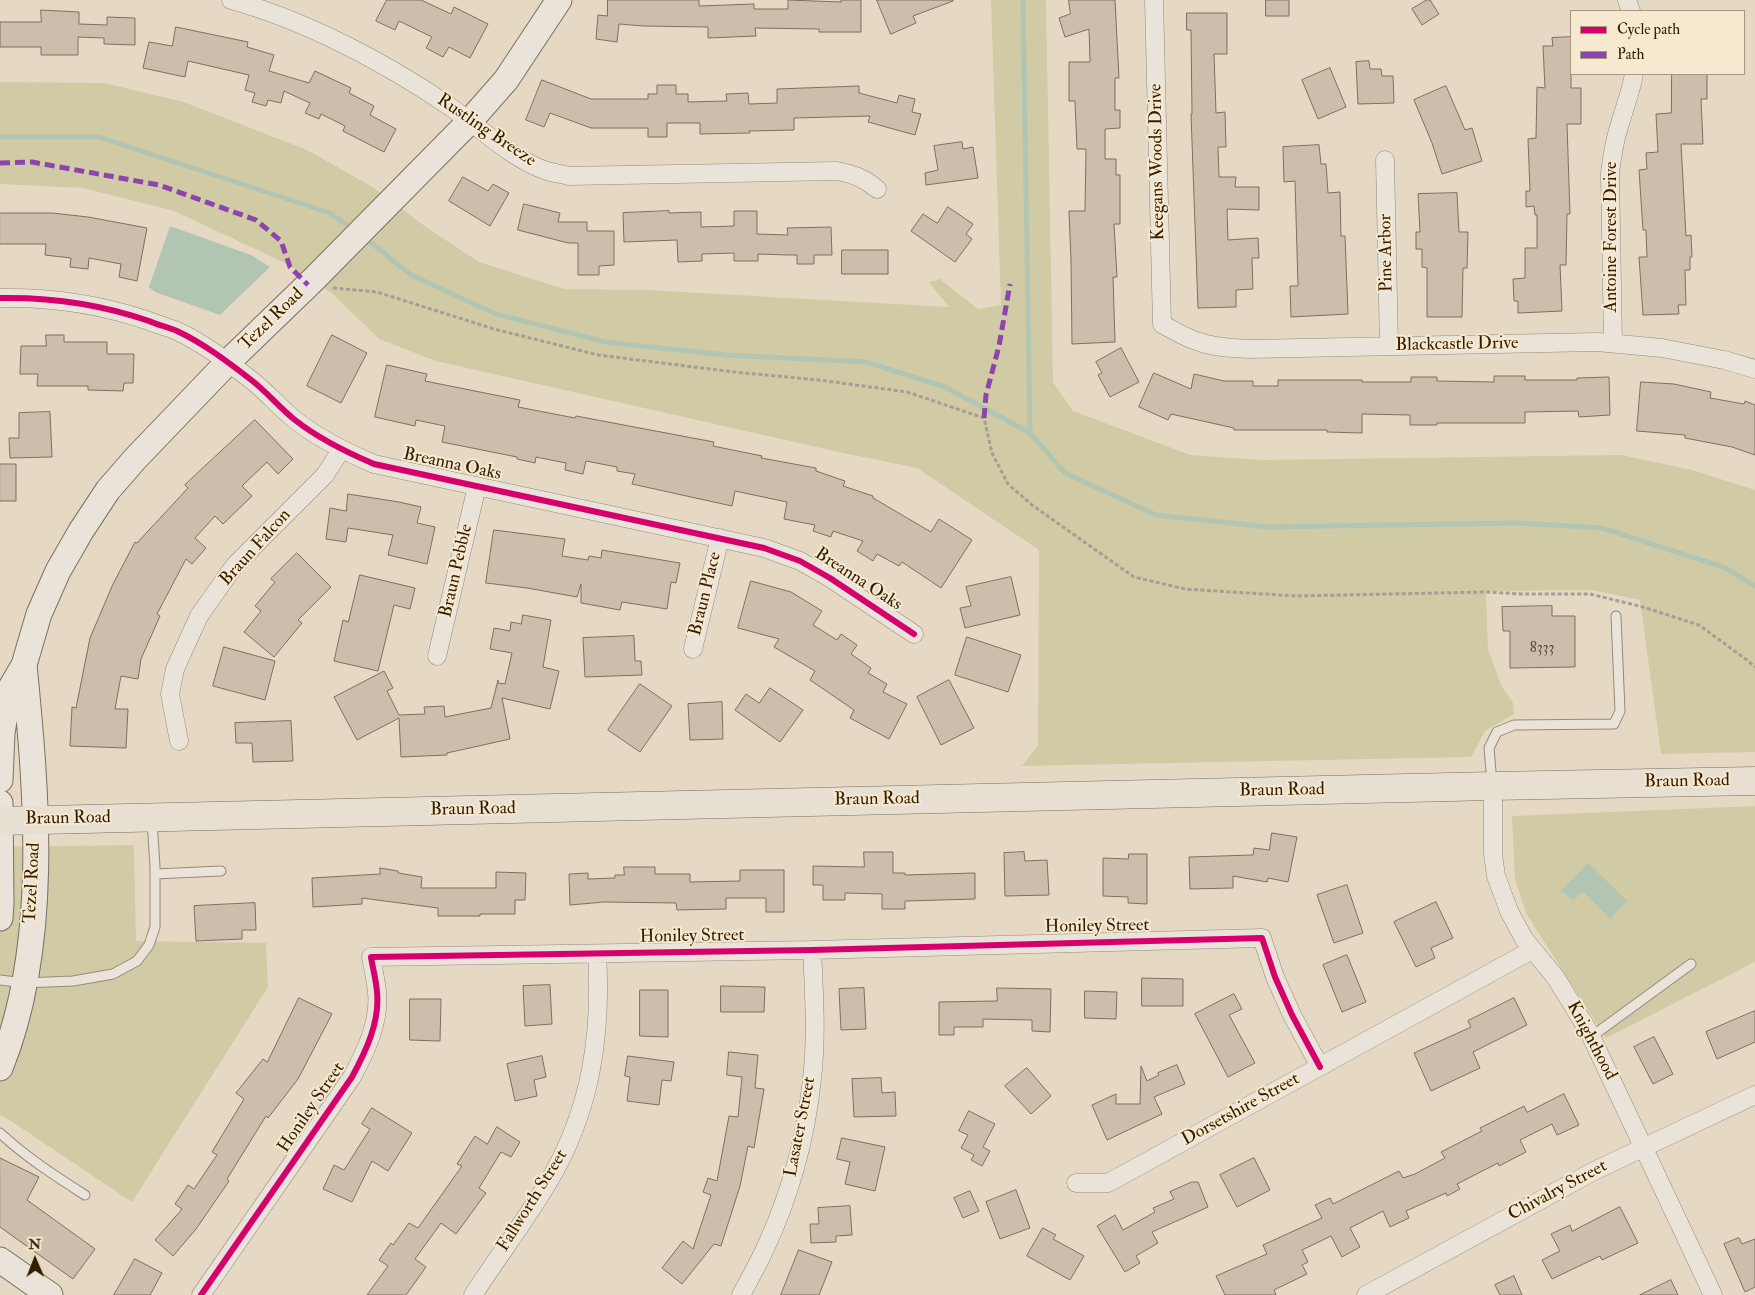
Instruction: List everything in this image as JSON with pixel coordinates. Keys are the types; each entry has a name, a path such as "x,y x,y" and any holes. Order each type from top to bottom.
{"main road":[{"name":"Tezel Road","path":"0,780 2,733 9,690 24,665 39,614 58,571 108,490 227,363 394,200 470,122 506,80 559,0"},
{"name":"Tezel Road","path":"0,1068 14,1026 24,983 34,910 36,820 32,737 24,665"},
{"name":"Braun Road","path":"0,821 1755,781"},
{"name":"Tezel Road","path":"0,803 0,918"},
{"path":"0,1260 50,1295"}],"street":[{"name":"Rustling Breeze","path":"230,0 282,18 367,56 407,80 527,162 547,171 569,176 837,171 857,175 876,189"},
{"name":"Keegans Woods Drive","path":"1154,0 1162,324"},
{"name":"Antoine Forest Drive","path":"1613,343 1610,173 1613,149 1634,75"},
{"name":"Pine Arbor","path":"1385,160 1389,346"},
{"name":"Breanna Oaks","path":"0,298 32,297 81,302 130,315 177,332 251,380 295,420 318,437 374,464 764,548 800,561 830,578 914,634"},
{"name":"Blackcastle Drive","path":"1162,324 1191,339 1223,347 1250,349 1597,342 1662,348 1724,360 1755,369"},
{"name":"Braun Falcon","path":"179,740 170,694 175,669 198,616 235,565 325,475 342,450"},
{"name":"Braun Pebble","path":"437,656 477,486"},
{"name":"Braun Place","path":"693,649 720,538"},
{"name":"Knighthood","path":"1493,786 1493,854 1496,876 1509,911 1524,939 1556,978 1591,1037 1713,1295"},
{"name":"Honiley Street","path":"201,1295 352,1076 365,1053 377,1007 377,992 371,957 812,950 1262,938 1288,1008 1320,1067"},
{"name":"Lasater Street","path":"741,1295 765,1250 786,1194 802,1137 813,1070 815,1016 812,950"},
{"name":"Dorsetshire Street","path":"1076,1183 1108,1183 1532,950"},
{"name":"Fallworth Street","path":"472,1295 550,1180 568,1145 581,1109 591,1071 597,1033 599,994 597,954"},
{"name":"Chivalry Street","path":"1366,1295 1594,1171 1755,1094"}],"lane":[{"path":"1493,786 1489,748 1496,732 1514,725 1614,724 1620,711 1616,616"},
{"path":"0,980 24,983 73,981 113,974 137,961 149,945 155,927 152,818"},
{"path":"155,874 221,871"},
{"path":"1591,1037 1691,964"},
{"path":"0,1132 16,1148 85,1195"}],"path":[{"path":"311,282 377,292 494,329 598,355 907,392 984,418 992,453 1008,484 1032,504 1134,577 1184,589 1295,596 1486,592 1590,594 1643,607 1699,625 1755,667"}],"shaded area":[{"path":"991,0 1046,0 1053,382 1073,411 1190,455 1262,460 1621,455 1692,470 1755,490 1755,752 1661,754 1640,600 1592,590 1486,591 1488,650 1502,687 1513,703 1514,714 1485,731 1471,757 1022,766 1038,745 1039,550 917,468 436,361 379,339 333,294 287,264 174,211 83,188 0,184 0,82 104,83 184,102 307,150 371,186 426,227 479,262 564,289 646,290 949,307 929,282 940,279 978,309 1001,305"},
{"path":"170,226 251,255 270,267 220,315 155,292 149,287"},
{"path":"1755,806 1755,962 1606,1038 1527,915 1515,880 1512,816"},
{"path":"134,845 136,941 266,943 268,987 132,1202 0,1115 0,847"},
{"path":"1588,863 1627,901 1610,919 1583,892 1573,901 1561,890"}],"building":[{"path":"387,0 421,0 451,14 454,7 488,24 470,58 449,47 443,57 426,48 432,37 399,21 395,30 376,21"},
{"path":"608,0 699,0 699,6 754,4 754,9 788,9 788,0 841,2 841,0 861,0 861,32 819,32 819,29 755,28 756,36 708,38 708,27 619,24 617,42 596,39 598,15 607,16"},
{"path":"877,0 953,1 913,16 916,23 891,34"},
{"path":"1069,0 1115,0 1119,78 1115,78 1115,110 1120,110 1120,128 1105,129 1105,159 1116,159 1116,175 1120,175 1120,224 1114,224 1117,277 1113,277 1115,342 1072,344 1069,211 1085,211 1086,149 1077,149 1075,101 1069,101 1069,62 1090,62 1089,29 1065,37 1059,18 1070,14"},
{"path":"1266,0 1289,0 1289,16 1266,16"},
{"path":"1430,0 1439,14 1422,25 1412,9"},
{"path":"41,10 79,12 79,24 107,25 107,17 135,18 135,45 104,44 104,38 78,37 78,55 41,55 41,47 0,47 0,22 41,22"},
{"path":"1187,13 1227,13 1227,54 1214,54 1216,113 1225,112 1226,147 1218,147 1219,177 1236,177 1235,187 1259,187 1259,210 1227,209 1228,240 1258,238 1259,258 1252,258 1253,289 1236,290 1236,307 1198,308 1191,114 1191,30 1187,30"},
{"path":"176,27 248,42 247,47 274,55 269,71 309,83 315,71 351,88 349,93 374,106 370,115 396,129 384,152 343,131 345,126 321,114 319,119 305,113 310,103 284,91 281,103 268,100 266,106 252,102 255,93 245,90 249,75 188,61 185,77 143,68 149,42 172,46"},
{"path":"1570,37 1571,88 1581,88 1581,124 1567,124 1570,214 1567,214 1566,265 1560,265 1562,311 1518,313 1518,301 1514,301 1513,279 1525,278 1525,248 1537,248 1537,215 1535,215 1534,206 1526,207 1526,191 1530,191 1528,139 1536,138 1537,87 1545,88 1543,46 1553,46 1552,38"},
{"path":"1369,61 1370,69 1381,69 1382,76 1393,76 1394,103 1358,104 1356,62"},
{"path":"1330,68 1346,107 1318,119 1302,80"},
{"path":"1672,75 1707,75 1707,99 1701,99 1703,144 1681,144 1686,236 1691,235 1692,257 1690,257 1690,270 1685,270 1686,305 1678,305 1679,314 1643,315 1639,257 1647,257 1646,230 1643,230 1639,170 1647,169 1646,153 1658,152 1656,114 1671,113"},
{"path":"542,80 591,99 648,99 648,94 657,94 657,85 676,85 676,94 688,94 688,102 727,101 726,94 748,93 749,104 777,103 777,89 859,86 859,93 897,103 899,95 915,99 912,112 921,114 915,135 868,122 870,116 794,118 794,130 749,131 750,133 700,134 700,123 667,123 667,137 648,137 648,128 591,128 550,113 544,127 526,120"},
{"path":"1446,86 1465,130 1472,128 1482,161 1442,174 1432,143 1414,100"},
{"path":"962,142 963,149 973,147 978,178 926,185 925,173 938,170 934,146"},
{"path":"1319,145 1321,164 1326,164 1328,193 1340,192 1341,236 1345,236 1348,314 1291,317 1290,286 1298,286 1295,181 1284,182 1283,147"},
{"path":"463,177 488,191 493,184 509,193 490,226 449,201"},
{"path":"1457,193 1459,232 1468,232 1467,268 1463,268 1462,317 1427,317 1427,268 1422,267 1422,249 1416,249 1416,232 1420,232 1418,194"},
{"path":"524,204 560,213 558,222 587,222 587,231 614,231 614,265 599,266 599,275 578,275 578,243 568,243 518,230"},
{"path":"948,207 973,224 966,234 972,239 955,262 911,231 923,214 937,223"},
{"path":"669,211 669,213 701,212 701,227 734,226 734,211 757,211 757,234 788,235 787,228 831,227 832,255 814,255 814,264 797,264 797,255 758,254 758,261 734,261 734,253 702,254 702,261 678,262 677,240 624,242 623,213"},
{"path":"0,213 52,213 88,217 147,228 137,281 119,277 121,264 89,258 88,269 70,267 71,258 45,255 46,244 0,244"},
{"path":"842,250 888,250 888,274 842,274"},
{"path":"46,335 64,335 64,342 107,342 107,354 134,354 133,383 124,383 123,391 88,390 88,386 37,386 38,374 20,374 21,346 46,346"},
{"path":"332,335 367,353 341,403 307,386"},
{"path":"1121,348 1139,382 1110,397 1098,375 1102,373 1096,362"},
{"path":"387,365 427,374 425,381 520,400 518,407 714,442 713,446 762,456 761,458 816,468 816,471 845,481 843,486 873,496 873,498 931,532 939,519 972,540 941,588 902,562 899,566 877,554 873,561 857,551 863,541 833,531 831,537 813,531 815,525 784,519 787,502 735,491 732,506 632,484 635,474 617,471 617,467 586,461 583,474 565,470 566,463 536,457 535,463 517,459 517,457 442,442 445,426 416,420 415,426 375,417"},
{"path":"1154,373 1191,389 1194,374 1224,381 1253,381 1253,386 1278,386 1278,380 1411,382 1411,377 1437,377 1437,381 1494,382 1494,376 1525,376 1525,380 1577,380 1577,378 1609,377 1610,415 1579,417 1578,411 1525,412 1525,423 1437,423 1437,425 1410,425 1410,415 1362,414 1362,433 1327,432 1327,430 1234,430 1234,428 1171,414 1168,420 1139,407"},
{"path":"1641,382 1674,384 1711,392 1710,398 1744,404 1745,401 1755,405 1755,455 1732,447 1685,438 1685,435 1637,431"},
{"path":"50,412 52,457 10,458 9,438 19,438 19,413"},
{"path":"255,420 293,459 278,474 267,462 242,486 252,496 223,524 215,516 195,538 206,548 192,564 186,559 157,614 160,616 141,659 138,679 121,676 115,709 128,709 126,748 70,746 72,707 76,708 90,638 113,584 135,542 137,543 188,488 185,485"},
{"path":"0,464 16,464 16,501 0,501"},
{"path":"348,494 421,507 417,523 435,527 427,564 388,555 393,535 348,528 346,542 326,539 330,508 346,511"},
{"path":"494,530 565,539 562,556 588,560 589,556 601,558 602,550 680,563 676,583 671,582 667,609 622,602 620,610 581,603 581,584 577,597 486,583"},
{"path":"297,553 331,587 298,620 302,623 274,657 244,632 261,611 255,606 275,582 271,579"},
{"path":"360,575 415,588 410,609 394,605 378,671 334,661 343,620 348,622"},
{"path":"1011,577 1020,615 965,628 960,608 971,606 966,587"},
{"path":"751,581 791,592 822,611 813,625 837,640 841,634 857,645 851,654 871,668 868,673 887,684 883,692 907,704 889,739 850,718 854,710 810,680 815,671 774,647 779,639 738,628"},
{"path":"1552,606 1552,616 1575,616 1575,667 1510,668 1510,631 1503,631 1502,607"},
{"path":"523,615 551,620 543,667 559,671 550,709 502,698 510,739 447,753 447,755 401,757 399,718 357,740 334,697 384,671 393,688 387,691 399,715 425,714 424,707 444,706 445,717 491,708 498,680 498,683 505,684 512,653 490,649 494,628 510,631 511,622 521,624"},
{"path":"634,636 635,661 641,661 642,675 585,677 583,638"},
{"path":"967,637 1021,655 1008,692 955,675"},
{"path":"224,647 275,661 265,700 213,686"},
{"path":"949,680 974,728 941,745 917,697"},
{"path":"640,684 672,706 640,752 608,730"},
{"path":"770,688 803,710 780,742 735,710 746,694 759,703"},
{"path":"722,702 723,739 690,740 688,704"},
{"path":"291,721 293,761 253,762 252,743 236,743 235,723"},
{"path":"1272,833 1297,837 1288,882 1268,878 1267,882 1233,876 1233,888 1190,889 1189,857 1253,855 1254,848 1269,850"},
{"path":"864,852 893,852 893,873 905,873 905,875 975,873 975,899 905,901 905,909 882,909 882,894 845,893 845,900 823,900 823,885 813,885 813,866 864,867"},
{"path":"1024,852 1025,861 1047,860 1049,895 1005,896 1004,853"},
{"path":"1129,854 1147,854 1147,904 1128,903 1128,897 1103,896 1103,858 1128,859"},
{"path":"624,867 655,867 655,874 690,874 690,882 740,881 740,870 784,870 784,912 766,912 766,898 726,898 726,909 677,910 676,903 604,902 570,905 569,874 588,873 588,879 615,878 615,875 624,875"},
{"path":"380,868 422,877 421,888 496,888 496,872 526,873 525,900 515,900 515,914 480,914 480,916 438,916 438,908 362,898 362,904 313,907 312,878 380,874"},
{"path":"1347,885 1363,933 1334,943 1317,895"},
{"path":"1436,902 1453,938 1431,948 1435,958 1416,967 1394,922"},
{"path":"255,903 256,930 242,930 242,939 196,941 194,906"},
{"path":"1347,955 1366,1002 1342,1012 1323,965"},
{"path":"1142,978 1183,979 1183,1006 1142,1006"},
{"path":"550,985 552,1024 525,1026 523,986"},
{"path":"721,986 765,987 764,1012 721,1012"},
{"path":"864,988 866,1029 841,1030 839,989"},
{"path":"997,988 1051,989 1050,1032 1032,1031 1032,1020 983,1019 983,1027 954,1027 954,1035 939,1035 939,1002 997,1001"},
{"path":"640,990 668,990 668,1037 640,1036"},
{"path":"1085,991 1117,992 1116,1019 1085,1018"},
{"path":"1234,994 1242,1009 1229,1015 1255,1063 1228,1077 1195,1014"},
{"path":"299,998 332,1014 298,1079 268,1118 266,1116 227,1179 229,1181 196,1229 173,1256 155,1240 182,1209 175,1204 188,1185 194,1189 217,1155 212,1152 244,1099 236,1093 263,1059 267,1062"},
{"path":"1514,998 1527,1025 1473,1052 1480,1068 1431,1091 1414,1053 1471,1027 1468,1021"},
{"path":"410,999 441,999 440,1041 410,1040"},
{"path":"1755,1011 1755,1042 1717,1059 1706,1032"},
{"path":"1654,1037 1673,1074 1653,1084 1634,1047"},
{"path":"729,1052 758,1055 755,1088 764,1089 754,1148 748,1146 740,1186 721,1246 714,1244 682,1284 662,1268 683,1241 693,1249 711,1195 703,1192 708,1178 717,1181 729,1116 738,1117 742,1077 727,1075"},
{"path":"542,1056 546,1077 534,1080 537,1096 515,1101 507,1064"},
{"path":"628,1056 674,1062 671,1081 662,1080 659,1105 627,1101 630,1077 625,1076"},
{"path":"1177,1065 1185,1084 1154,1097 1162,1114 1107,1140 1092,1105 1116,1094 1116,1104 1140,1104 1141,1066 1147,1081 1159,1075 1158,1073"},
{"path":"1027,1068 1051,1096 1031,1114 1005,1086"},
{"path":"881,1078 882,1093 895,1092 896,1116 854,1117 852,1079"},
{"path":"1564,1094 1579,1125 1557,1135 1552,1124 1520,1140 1526,1152 1499,1166 1498,1163 1457,1184 1460,1189 1447,1196 1446,1193 1406,1211 1409,1218 1390,1227 1383,1211 1350,1228 1360,1247 1342,1257 1331,1236 1302,1250 1308,1262 1302,1265 1307,1274 1274,1290 1276,1295 1225,1295 1216,1276 1267,1254 1263,1245 1322,1218 1315,1205 1330,1198 1333,1204 1399,1171 1403,1178 1415,1174 1445,1158 1441,1152 1482,1131 1480,1128 1524,1106 1527,1112"},
{"path":"372,1108 412,1133 388,1171 372,1161 352,1202 323,1189 334,1165 344,1170 370,1129 362,1124"},
{"path":"969,1111 995,1124 983,1147 990,1151 982,1166 971,1160 974,1155 961,1148 968,1135 959,1131"},
{"path":"497,1127 520,1142 511,1157 501,1152 479,1188 486,1193 456,1234 441,1223 415,1259 426,1267 406,1295 367,1295 388,1266 379,1260 391,1243 393,1245 409,1223 418,1228 462,1166 457,1164 475,1136 487,1144"},
{"path":"842,1138 885,1147 875,1191 845,1184 850,1162 837,1159"},
{"path":"0,1158 39,1177 27,1200 95,1249 73,1279 0,1227"},
{"path":"1254,1158 1270,1190 1237,1207 1220,1175"},
{"path":"1192,1182 1198,1182 1208,1207 1152,1232 1158,1243 1136,1256 1140,1263 1125,1272 1097,1226 1115,1215 1123,1230 1155,1212 1153,1208 1174,1199 1170,1192"},
{"path":"1016,1190 1030,1228 1000,1239 986,1202"},
{"path":"970,1191 979,1211 963,1218 954,1198"},
{"path":"850,1206 852,1235 836,1236 836,1242 811,1243 810,1224 819,1224 818,1208"},
{"path":"1620,1207 1638,1243 1602,1260 1600,1256 1552,1279 1542,1260 1560,1251 1551,1234 1570,1225 1572,1231"},
{"path":"1043,1228 1056,1235 1053,1239 1084,1256 1070,1280 1027,1256"},
{"path":"1739,1238 1742,1244 1755,1239 1755,1287 1745,1292 1724,1244"},
{"path":"799,1250 832,1262 819,1295 781,1295"},
{"path":"135,1259 162,1273 150,1295 114,1295"},
{"path":"1514,1276 1522,1295 1500,1295 1495,1285"},
{"path":"1671,1280 1678,1295 1640,1295"}],"waterway":[{"path":"1023,0 1030,433"},
{"path":"0,137 99,137 330,213 354,230"},
{"path":"365,238 411,275 496,314 605,342 726,355 866,362 945,387 1030,433 1065,473 1156,515 1268,527 1519,523 1602,528 1726,568 1755,586"}],"marked path":[{"path":"0,163 32,162 159,185 256,220 281,241 290,267 308,285"},
{"path":"984,418 986,395 999,346 1010,284"}],"cycle path":[{"path":"0,298 57,300 94,306 131,315 174,330 196,341 233,366 256,384 295,420 314,433 343,450 374,464 764,548 800,561 830,578 914,634"},
{"path":"201,1295 352,1077 367,1047 376,1014 377,992 371,957 812,950 1262,938 1275,977 1292,1015 1320,1067"}]}
